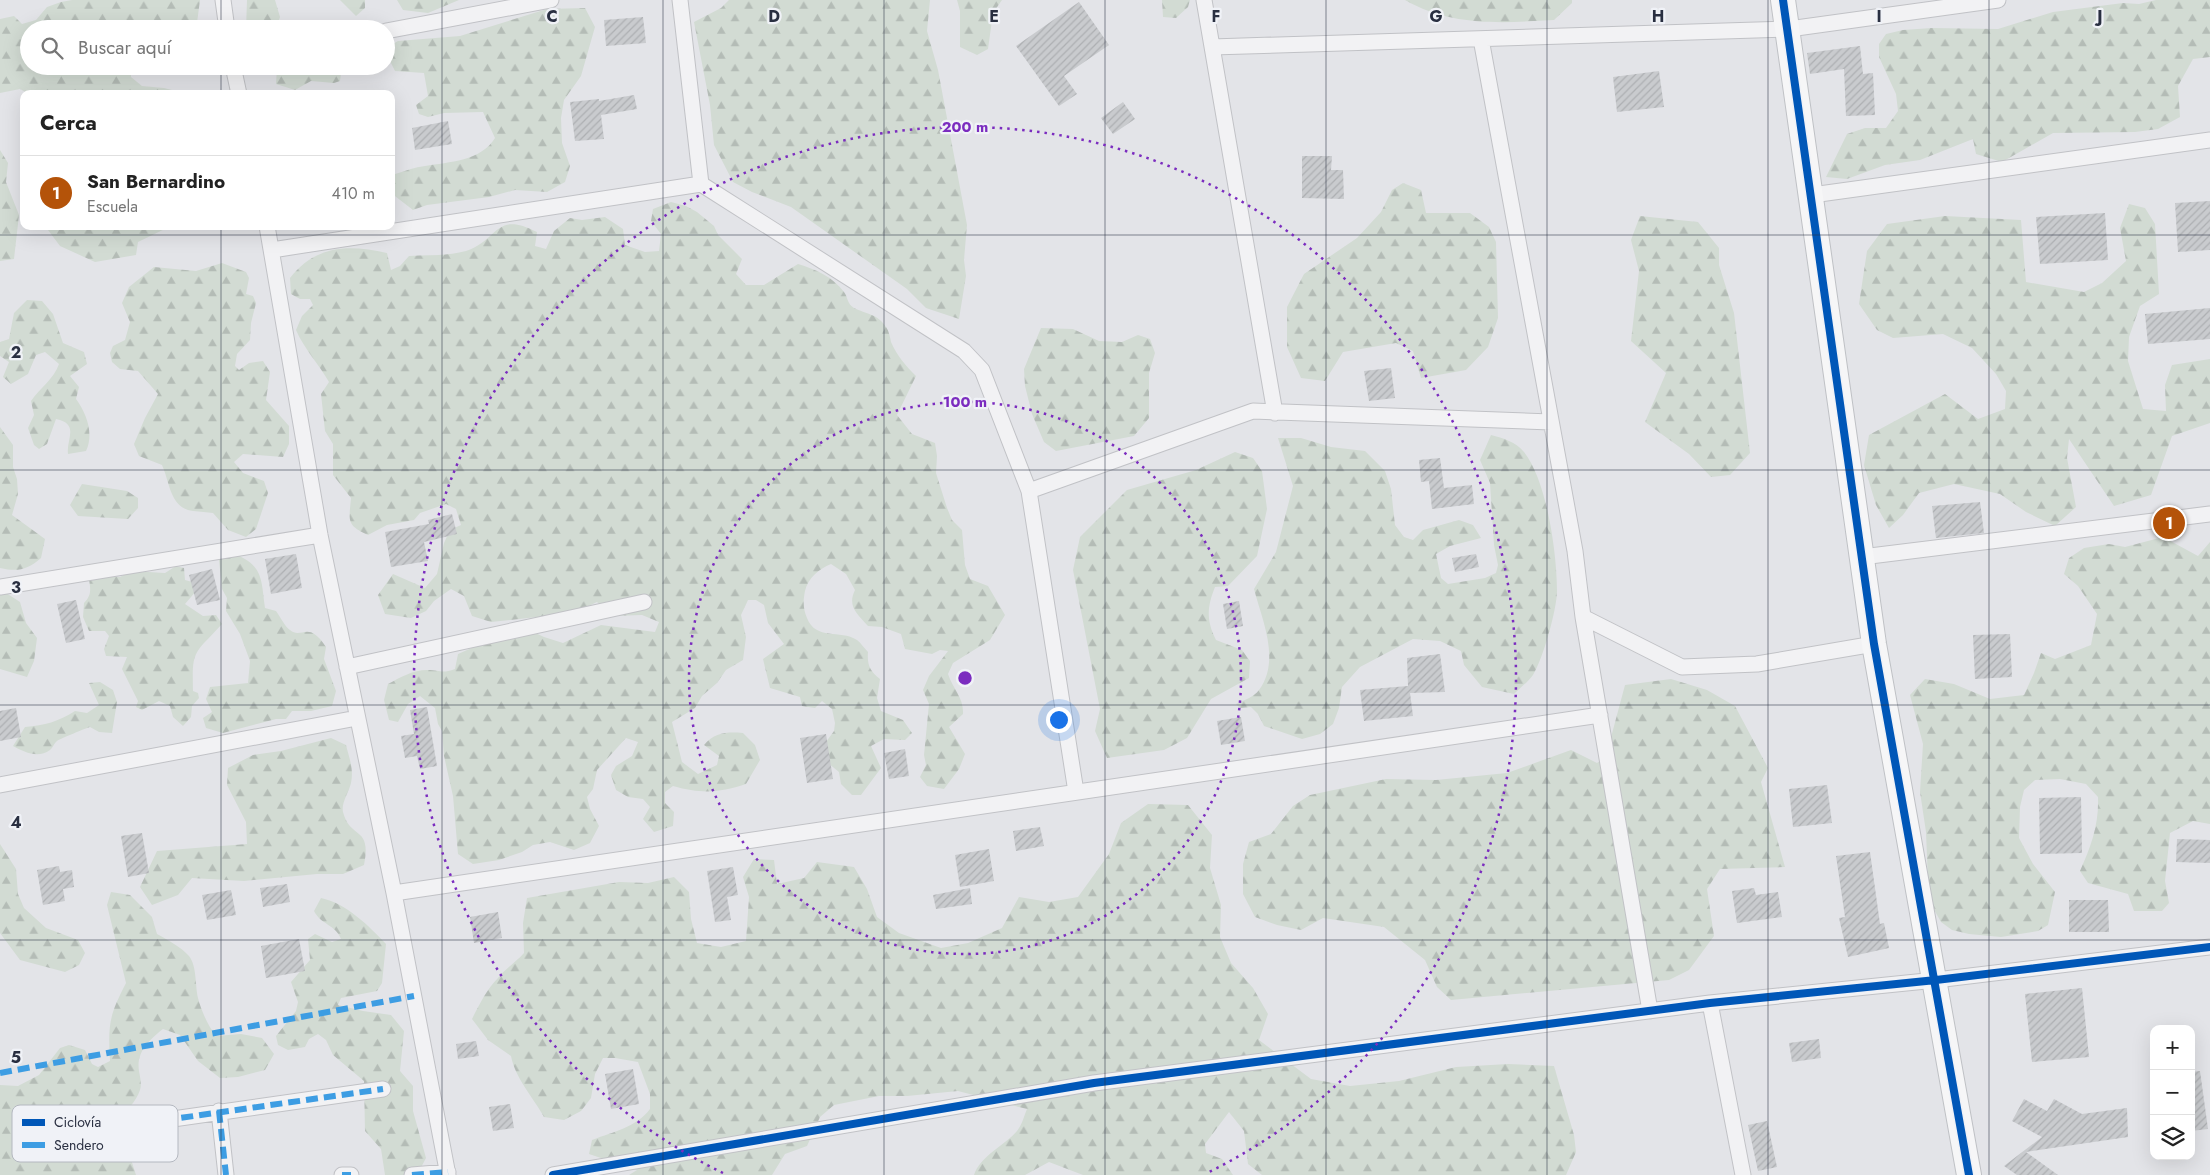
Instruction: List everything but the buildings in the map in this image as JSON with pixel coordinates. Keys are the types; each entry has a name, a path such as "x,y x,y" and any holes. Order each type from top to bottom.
{"main road":[{"path":"1783,0 1789,29 1874,644 1936,980 1969,1175"}],"street":[{"path":"223,0 226,20"},
{"path":"395,29 552,0"},
{"path":"680,0 701,184"},
{"path":"1204,0 1275,413"},
{"path":"1212,48 1789,29 1998,0"},
{"path":"1481,39 1575,551 1583,617 1650,1011"},
{"path":"235,75 238,90"},
{"path":"1812,195 2210,140"},
{"path":"272,250 701,184 964,351 982,370 1028,491 1076,792"},
{"path":"268,230 320,535 394,893 448,1174 412,1175"},
{"path":"1028,491 1252,411 1551,422"},
{"path":"1862,557 2210,514"},
{"path":"0,587 320,535"},
{"path":"347,667 644,602"},
{"path":"1583,617 1682,667 1757,664 1874,644"},
{"path":"394,893 1600,715"},
{"path":"0,786 357,718"},
{"path":"553,1175 1094,1084 1710,1003 1936,980 2210,947"},
{"path":"1710,1003 1743,1175"},
{"path":"178,1117 382,1089"},
{"path":"220,1111 226,1175"},
{"path":"342,1175 351,1175"}],"green space":[{"path":"72,0 200,0 197,20 36,20 47,7"},
{"path":"247,0 275,0 280,17 279,20 246,20"},
{"path":"340,0 365,0 365,8 356,16"},
{"path":"397,0 459,0 428,13 403,10"},
{"path":"729,0 930,0 927,31 938,70 967,225 964,260 966,276 959,319 926,308 907,289 791,207 752,192 733,182 714,145 710,105 694,22 721,8"},
{"path":"957,0 1002,0 993,13 988,49 977,55 960,47 960,11"},
{"path":"1162,0 1190,0 1188,7 1176,18 1163,17"},
{"path":"1405,0 1572,0 1572,3 1554,20 1496,22 1459,19 1441,15"},
{"path":"2156,0 2210,0 2210,57 2193,59 2178,86 2180,117 2158,129 2135,132 2053,133 2002,162 1976,154 1973,139 1920,160 1885,165 1847,179 1826,177 1847,134 1865,128 1886,128 1898,111 1896,94 1879,57 1879,44 1886,34 1903,30 1932,28 1998,29 2053,12 2123,3 2139,4"},
{"path":"585,8 595,27 581,76 564,100 561,118 562,143 570,166 565,182 547,192 515,190 489,197 427,205 413,210 395,196 395,174 418,167 473,156 482,152 495,138 483,112 444,113 428,117 419,114 416,105 428,96 424,73 395,71 395,43 460,36 547,9"},
{"path":"14,16 20,22 20,75 131,75 142,86 172,90 20,89 0,93 0,19"},
{"path":"277,75 341,75 340,81 334,83 311,81 295,90 276,84"},
{"path":"0,150 8,163 6,182 19,215 14,259 0,261"},
{"path":"1403,183 1421,190 1426,213 1470,213 1489,227 1496,242 1498,318 1488,347 1466,370 1421,378 1413,351 1396,343 1343,352 1325,381 1301,378 1287,347 1287,307 1304,274 1357,238 1381,212 1392,190"},
{"path":"671,202 686,206 697,212 714,226 718,235 742,259 736,274 746,285 764,285 798,264 829,278 840,287 852,306 876,317 883,323 888,330 896,352 916,376 897,415 912,434 935,443 937,456 936,473 952,520 962,530 965,565 970,579 988,586 1005,615 990,640 953,663 948,674 963,708 963,714 949,727 965,754 959,769 944,789 927,786 920,777 926,765 924,755 929,704 923,690 929,676 948,651 940,650 932,654 905,649 901,634 882,627 868,626 854,610 852,601 855,590 846,574 831,564 815,574 806,586 804,605 807,618 816,630 850,637 860,643 868,652 870,667 880,679 877,698 881,711 903,720 912,733 905,740 884,739 871,746 881,768 861,795 852,795 841,784 839,772 823,759 823,746 834,731 835,723 832,709 822,701 815,708 802,706 800,697 770,688 763,659 784,644 768,623 764,605 756,600 748,600 741,615 746,637 743,660 726,670 717,683 702,696 695,708 672,722 682,762 698,774 717,765 719,756 704,745 708,741 717,735 743,733 755,745 760,760 746,784 718,791 692,790 673,786 665,792 665,803 674,812 673,826 654,832 643,819 650,807 643,799 628,797 616,790 611,775 616,766 632,756 638,742 626,738 597,770 593,789 587,797 590,809 599,826 590,843 574,850 550,842 533,845 522,852 499,860 473,864 458,854 453,796 444,756 442,731 438,724 435,708 420,696 408,704 398,722 389,720 384,700 388,684 417,671 444,672 455,669 458,654 483,643 527,629 563,643 601,625 655,632 659,622 642,615 612,616 597,602 576,612 491,622 472,616 464,596 451,589 434,601 426,611 411,618 385,614 378,595 393,574 425,588 437,574 444,543 450,530 461,525 456,509 446,504 420,513 414,520 387,525 368,535 352,525 350,517 351,498 333,475 333,444 325,431 321,394 329,382 303,344 296,330 302,316 313,305 310,299 300,299 291,294 290,278 311,259 322,253 334,250 359,248 387,253 391,270 400,266 409,256 445,255 466,251 477,246 498,229 505,225 513,224 537,232 535,246 546,249 554,231 570,218 582,220 605,217 623,229 625,245 645,252 659,251 661,234 651,221 653,209"},
{"path":"2129,204 2145,208 2155,224 2159,294 2140,306 2129,337 2128,361 2143,409 2166,411 2165,385 2172,365 2210,359 2210,423 2172,436 2151,495 2114,506 2069,439 2067,458 2076,507 2055,526 2026,512 2000,494 1954,484 1919,493 1903,515 1889,528 1876,505 1864,465 1869,435 1945,394 1978,419 2005,409 2006,391 1996,374 1972,348 1943,334 1893,338 1877,330 1859,304 1867,251 1887,224 1945,216 2021,220 2026,282 2084,292 2102,283 2126,261 2120,228"},
{"path":"1640,216 1698,222 1719,248 1719,265 1734,313 1750,453 1730,475 1711,477 1689,454 1645,422 1666,373 1631,341 1639,271 1631,240"},
{"path":"48,230 163,230 138,242 136,255 95,262 60,246"},
{"path":"222,263 246,272 249,278 246,294 253,296 256,303 251,323 250,340 237,354 235,366 239,370 249,363 263,361 270,372 266,400 289,426 289,444 283,457 243,454 234,462 243,473 264,481 268,493 256,529 246,537 228,530 213,513 185,509 175,500 162,465 139,456 134,444 158,394 138,371 120,369 112,362 110,353 113,346 125,340 130,322 122,303 129,287 154,267 196,271"},
{"path":"27,300 42,301 53,314 63,343 84,352 87,364 70,376 79,387 76,399 88,424 89,438 86,451 68,454 70,428 63,421 56,419 47,444 39,449 34,445 28,428 34,415 31,401 50,379 59,364 45,352 36,355 28,374 11,384 3,377 9,362 0,356 0,342 9,339 14,313"},
{"path":"1041,328 1073,329 1099,341 1122,342 1138,335 1150,339 1155,353 1149,373 1149,418 1134,436 1056,451 1044,442 1032,414 1025,386 1024,369"},
{"path":"0,427 13,445 13,467 17,479 18,494 12,515 45,539 41,558 27,567 17,570 0,568"},
{"path":"1491,435 1513,443 1524,452 1532,465 1545,499 1553,538 1557,576 1555,609 1541,658 1529,680 1514,694 1482,687 1464,665 1461,651 1440,641 1413,639 1360,667 1342,687 1339,708 1333,724 1320,734 1302,739 1264,726 1258,714 1251,707 1240,708 1236,704 1259,690 1269,666 1268,640 1254,589 1276,552 1293,486 1278,438 1301,438 1331,447 1365,451 1385,471 1391,489 1395,525 1404,537 1413,540 1423,530 1459,520 1473,525 1481,538 1450,546 1436,554 1441,578 1448,584 1485,578 1496,573 1498,565 1494,545 1490,483 1480,460"},
{"path":"1235,452 1253,458 1262,471 1267,509 1257,556 1228,586 1215,587 1210,601 1209,620 1216,640 1242,650 1250,661 1249,678 1211,699 1187,738 1164,750 1107,758 1095,731 1100,709 1073,570 1080,537 1127,490 1196,470"},
{"path":"82,484 127,491 138,498 138,508 128,519 78,516 70,505"},
{"path":"2163,537 2198,556 2210,542 2210,824 2193,821 2170,833 2165,881 2169,903 2162,911 2134,911 2128,894 2088,883 2080,871 2094,835 2098,797 2086,784 2060,779 2035,780 2024,790 2020,807 2019,838 2033,864 2055,892 2048,925 2038,931 2001,937 1969,934 1952,930 1941,922 1932,906 1928,882 1926,832 1920,792 1923,744 1910,695 1925,679 1954,684 1990,699 2024,695 2041,653 2055,659 2091,645 2097,614 2078,586 2064,574 2069,558 2084,548 2109,544 2125,547"},
{"path":"235,554 256,569 261,582 265,608 276,611 290,630 298,633 310,632 320,639 326,647 324,659 336,691 332,706 311,711 292,711 286,719 276,719 223,733 206,728 203,718 212,712 206,699 210,687 248,683 250,661 240,634 226,611 227,598 222,589 219,560"},
{"path":"176,566 184,568 185,580 196,583 197,590 185,604 203,616 216,615 222,624 200,647 194,659 193,691 198,693 199,698 192,706 191,717 183,726 173,717 170,706 159,701 142,710 136,707 138,701 122,669 127,657 106,656 104,649 109,636 105,631 89,631 83,617 84,603 90,593 89,580 96,576 120,577 131,571 165,573"},
{"path":"0,589 20,602 26,623 37,638 34,661 27,677 0,669"},
{"path":"1671,679 1707,690 1735,706 1768,768 1761,782 1785,867 1720,869 1707,889 1714,936 1689,970 1669,980 1451,1000 1437,987 1425,960 1384,927 1323,918 1301,930 1277,925 1255,917 1243,894 1243,864 1249,842 1271,834 1293,806 1310,795 1386,779 1436,780 1507,773 1571,750 1597,763 1606,756 1625,685"},
{"path":"100,682 113,690 117,702 112,733 99,732 90,727 57,741 50,750 41,754 26,752 13,746 25,727 51,722 75,711 87,713 99,705 89,683"},
{"path":"331,738 346,745 350,759 352,778 343,805 343,812 346,821 363,838 366,852 364,865 343,874 317,874 244,881 192,878 178,895 152,905 140,887 157,851 247,844 246,822 227,785 228,768 253,755 281,751"},
{"path":"1148,804 1188,805 1212,835 1210,868 1221,905 1220,937 1231,963 1253,988 1268,1014 1259,1040 1311,1079 1350,1086 1399,1081 1456,1067 1508,1064 1554,1066 1574,1135 1576,1152 1566,1175 1262,1175 1248,1164 1244,1131 1229,1112 1205,1144 1206,1153 1222,1159 1233,1175 1083,1175 1049,1162 1025,1175 974,1175 981,1162 1017,1131 1027,1109 958,1091 907,1096 879,1096 834,1105 820,1117 807,1146 785,1154 772,1175 629,1175 637,1170 589,1154 592,1140 631,1125 650,1109 650,1094 638,1062 603,1058 595,1074 591,1098 581,1111 564,1120 544,1117 520,1080 511,1056 488,1040 472,1019 490,987 524,953 523,923 527,898 619,882 648,883 674,877 689,892 691,919 697,943 721,947 746,941 749,897 743,877 754,859 774,860 777,884 804,878 817,862 854,867 867,889 877,917 899,933 941,948 968,943 1002,928 1019,897 1049,902 1078,897 1109,854 1121,823"},
{"path":"0,844 16,869 18,894 24,908 46,928 78,940 85,953 79,965 65,972 20,960 0,933"},
{"path":"111,892 130,895 152,917 157,934 189,956 192,960 201,1008 216,1036 241,1034 262,1038 274,1054 265,1070 238,1077 220,1078 198,1061 180,1035 163,1029 148,1042 142,1052 139,1064 140,1090 131,1105 12,1105 12,1162 132,1162 136,1175 0,1175 0,1085 18,1086 39,1075 60,1048 69,1045 85,1050 92,1064 98,1067 110,1061 109,1038 111,1020 126,983 107,905"},
{"path":"321,898 348,910 365,923 386,944 382,983 377,991 341,998 338,1005 391,1015 404,1031 400,1071 413,1086 413,1111 426,1158 417,1175 385,1175 381,1149 365,1131 364,1081 333,1055 326,1040 318,1034 309,1039 305,1047 288,1050 278,1045 276,1036 296,1011 298,1002 291,982 310,960 308,939 315,934 332,942 341,939 335,930 320,919 314,911"}],"marked path":[{"path":"0,1073 414,996"},
{"path":"178,1118 383,1089"},
{"path":"219,1111 226,1175"},
{"path":"412,1175 448,1172"},
{"path":"342,1175 351,1175"}],"cycle path":[{"path":"1783,0 1874,644 1969,1175"},
{"path":"553,1175 1094,1083 1710,1003 1936,980 2210,947"}],"place":[{"name":"San Bernardino","path":"2169,523"}]}
